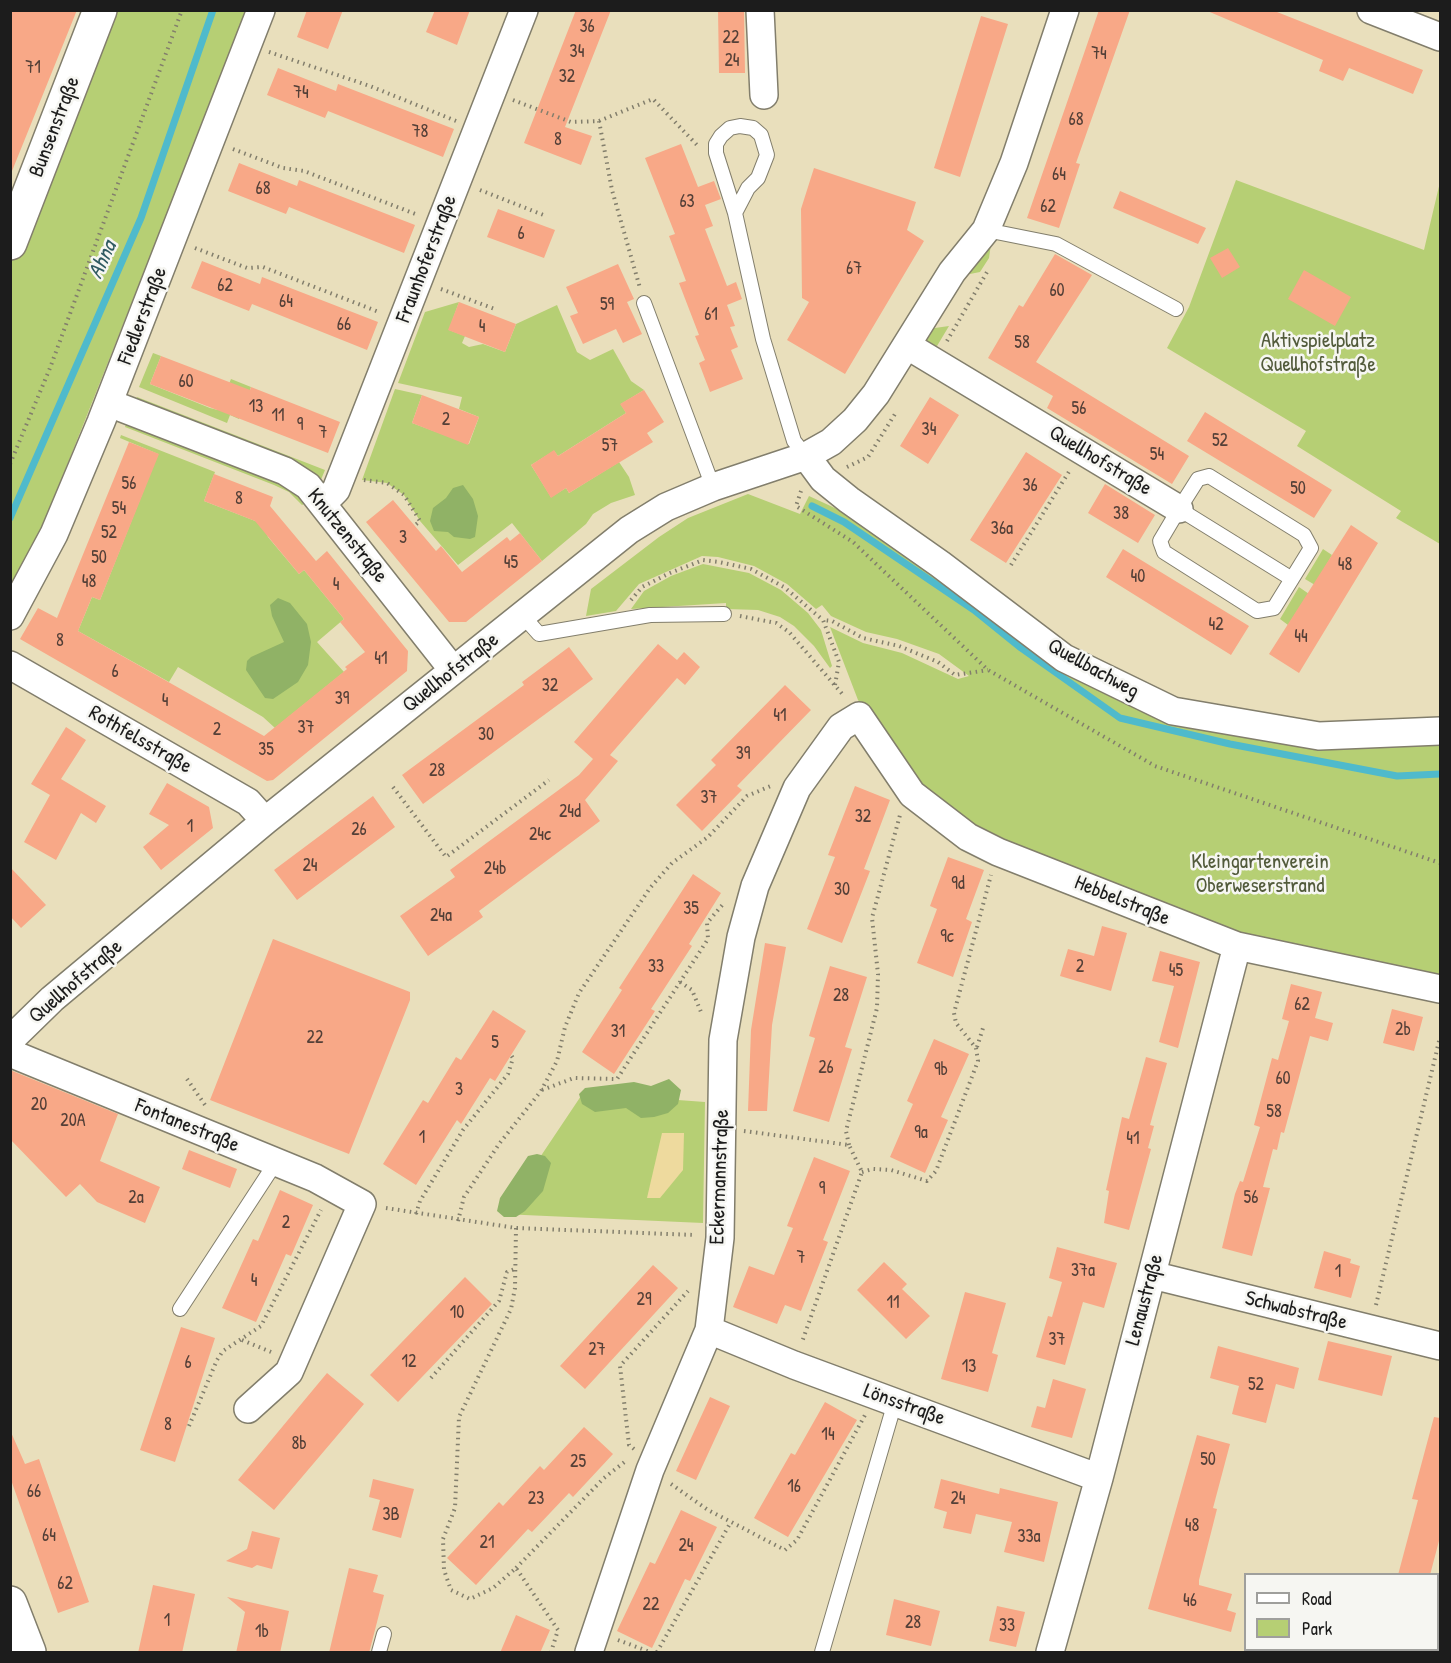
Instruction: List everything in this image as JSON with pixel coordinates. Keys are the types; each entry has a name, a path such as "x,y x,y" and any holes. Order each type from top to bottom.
{"street":[{"name":"Bunsenstraße","path":"10,243 100,10"},
{"name":"Fiedlerstraße","path":"10,616 54,534 110,402 261,10"},
{"name":"Fraunhoferstraße","path":"323,503 336,490 524,10"},
{"name":"Quellhofstraße","path":"10,1041 52,999 265,821 629,530 666,507 713,487 806,456 831,442 855,420 876,394 952,272 987,230 1014,163 1065,10"},
{"path":"1371,10 1395,16 1440,37"},
{"path":"761,11 764,95"},
{"name":"Quellhofstraße","path":"908,345 1179,509"},
{"name":"Knutzenstraße","path":"110,402 285,471 308,486 453,670"},
{"name":"Quellbachweg","path":"806,456 823,479 849,500 940,564 1064,658 1173,711 1319,736 1440,731"},
{"name":"Rothfelsstraße","path":"10,665 248,802 265,821"},
{"name":"Eckermannstraße","path":"593,1642 650,1470 710,1330 720,1238 723,1040 741,937 754,891 797,788 828,741 841,727 859,716"},
{"name":"Hebbelstraße","path":"859,716 912,794 968,837 998,852 1237,946 1440,989"},
{"name":"Lenaustraße","path":"1050,1653 1099,1478 1237,946"},
{"name":"Fontanestraße","path":"10,1053 276,1162 332,1187 362,1204"},
{"path":"248,1409 289,1372 362,1204"},
{"name":"Schwabstraße","path":"1152,1275 1440,1346"},
{"name":"Lönsstraße","path":"710,1330 794,1365 1099,1478"},
{"path":"10,1603 29,1653"}],"lane":[{"path":"735,213 741,199 764,165 767,146 761,135 753,128 740,126 730,128 720,136 716,144 716,153 735,213 763,339 794,441 806,456"},
{"path":"987,230 1056,244 1176,309"},
{"path":"644,303 713,487"},
{"path":"1209,476 1304,535 1311,548 1274,608 1257,611 1164,552 1160,541 1179,509 1198,478 1209,476"},
{"name":"Quellhofstraße","path":"1179,509 1292,579"},
{"path":"523,616 540,634 650,615 724,614"},
{"path":"180,1309 276,1162"},
{"path":"822,1653 885,1399"},
{"path":"379,1653 384,1634"}],"path":[{"path":"10,464 50,368 182,10"},
{"path":"248,45 370,86 477,130"},
{"path":"492,92 571,122 599,121 653,99 705,153 716,153"},
{"path":"599,121 612,190 644,303"},
{"path":"211,140 283,168 304,171 441,224"},
{"path":"457,181 546,216"},
{"path":"173,239 247,268 263,267 403,321"},
{"path":"418,280 495,309"},
{"path":"1011,566 1071,469"},
{"path":"343,472 362,480 387,483 404,495 420,521 414,526"},
{"path":"802,488 796,506 853,542 988,670 1155,766 1440,864"},
{"path":"625,620 623,610 642,587 703,560 751,569 784,588 823,620 839,662 835,685 789,632 776,624 758,618 724,614"},
{"path":"823,620 832,621 863,638 899,646 938,662 955,675 988,670"},
{"path":"393,787 446,857 549,780"},
{"path":"458,1221 464,1197 499,1144 541,1091 557,1061 565,1027 579,993 650,888 672,863 708,837 747,796 766,786 786,784 797,788"},
{"path":"794,1365 862,1172 849,1145 846,1131 877,1008 878,974 872,918 903,807 912,794"},
{"path":"976,1048 956,1023 954,1013 998,852"},
{"path":"541,1091 574,1078 617,1079 708,939 707,923 737,888 754,891"},
{"path":"862,1172 873,1169 891,1170 927,1181 932,1176 944,1151 978,1061 976,1048 983,1028"},
{"path":"1371,1329 1440,1037"},
{"path":"416,1214 420,1201 463,1130 508,1074 513,1058 511,1055"},
{"path":"741,1131 763,1131 849,1145"},
{"path":"189,1426 217,1360 223,1352 261,1326 296,1263 332,1187"},
{"path":"362,1204 458,1221 516,1228 720,1238"},
{"path":"516,1228 511,1310 459,1417 454,1508 443,1539 444,1570 451,1590 470,1599 493,1588 516,1568 604,1478 636,1452 629,1445 620,1366 700,1277 716,1278"},
{"path":"431,1378 499,1301 507,1272 515,1269"},
{"path":"241,1340 294,1362"},
{"path":"650,1470 708,1510 785,1550 797,1540 885,1399"},
{"path":"657,1653 731,1522"},
{"path":"516,1568 558,1630 551,1653"},
{"path":"593,1642 650,1653"}],"green space":[{"path":"110,11 248,11 42,528 10,590 11,262 68,123"},
{"name":"Aktivspielplatz Quellhofstraße","path":"1236,180 1424,250 1440,182 1440,544 1396,518 1401,511 1297,446 1306,431 1167,348 1189,307"},
{"path":"991,244 989,258 980,272 960,276"},
{"path":"459,302 449,330 465,336 462,343 469,347 483,344 505,352 516,324 557,305 577,352 590,360 613,349 631,381 644,390 621,404 626,413 558,456 554,451 531,465 551,497 566,488 569,493 619,462 629,477 635,495 611,503 593,514 586,524 542,561 512,523 458,565 420,521 404,495 387,483 362,480 395,389 422,395 412,423 469,444 479,417 459,409 462,397 398,383 425,312"},
{"path":"949,326 934,351 924,342 928,329"},
{"path":"153,353 161,356 150,384 210,408 218,410 231,379 251,387 239,419 230,415 227,423 139,387"},
{"path":"137,397 325,470 320,482 134,402"},
{"path":"127,421 291,487 306,503 302,505 289,492 274,485 125,427"},
{"path":"121,435 215,472 204,501 263,524 268,537 299,574 304,570 344,619 317,642 344,672 275,728 263,717 178,667 169,682 78,631 92,597 100,600 158,454 120,438"},
{"path":"463,485 473,499 478,516 475,537 470,539 454,537 448,532 434,531 430,521 433,508 446,498 453,488"},
{"name":"Kleingartenverein Oberweserstrand","path":"748,494 800,514 809,496 837,509 1175,721 1440,742 1440,978 1239,935 972,826 925,791 858,700 830,627 863,643 902,653 958,679 969,676 939,654 897,639 866,632 831,616 822,605 816,609 787,584 754,566 718,557 702,556 639,584 616,611 586,616 591,589 659,537 688,518"},
{"path":"1323,549 1332,555 1315,585 1305,579"},
{"path":"703,564 749,573 781,590 808,613 821,630 832,666 830,668 814,646 794,626 780,617 758,610 726,609 726,603 631,609 644,591 671,576"},
{"path":"1299,587 1309,594 1288,625 1280,619"},
{"path":"278,598 290,603 307,624 311,642 308,665 298,682 273,699 265,698 246,670 247,661 251,657 284,642 272,616 270,605"},
{"path":"669,1079 681,1090 678,1104 668,1113 654,1117 641,1118 626,1108 595,1112 582,1104 579,1094 585,1088 634,1082 651,1086"},
{"path":"583,1093 705,1102 703,1223 502,1214"},
{"path":"537,1154 545,1156 551,1163 543,1191 525,1211 516,1217 504,1217 497,1211 500,1198 528,1156"}],"sand":[{"path":"662,1133 684,1133 683,1170 660,1198 647,1198"}],"building":[{"path":"10,10 77,10 10,176"},
{"path":"307,10 343,10 328,49 297,37"},
{"path":"435,10 470,10 457,45 426,32"},
{"path":"576,10 611,10 565,127 592,136 581,165 524,143"},
{"path":"718,10 744,10 745,73 719,73"},
{"path":"1099,10 1130,10 1076,163 1080,164 1059,228 1027,218"},
{"path":"1205,10 1272,10 1423,70 1413,94 1349,68 1343,81 1319,71 1323,60"},
{"path":"981,16 1008,24 960,177 934,168"},
{"path":"278,68 336,91 338,84 454,129 443,157 328,111 325,118 267,95"},
{"path":"681,144 698,187 714,181 721,199 705,205 713,226 705,229 727,286 736,282 742,299 727,305 735,326 730,327 738,347 731,350 743,379 710,392 699,363 705,360 695,336 699,335 679,283 686,281 669,236 675,234 645,158"},
{"path":"239,163 297,186 299,180 415,225 404,253 289,207 286,214 228,191"},
{"path":"814,168 916,202 907,230 924,241 845,374 787,340 809,302 802,298 801,209"},
{"path":"1120,191 1206,228 1198,244 1113,208"},
{"path":"498,209 555,230 544,258 487,237"},
{"path":"1228,248 1240,267 1222,278 1210,258"},
{"path":"1055,254 1092,275 1036,362 1189,456 1172,484 1047,408 1053,396 988,358 1019,305 1023,307"},
{"path":"202,261 260,284 262,277 378,322 367,350 252,304 249,311 191,288"},
{"path":"618,264 634,299 627,302 642,334 623,343 616,329 583,344 570,316 578,313 566,287"},
{"path":"1304,270 1351,297 1335,326 1288,299"},
{"path":"459,302 516,324 505,352 448,330"},
{"path":"161,356 250,390 251,387 340,422 328,453 150,384"},
{"path":"644,390 664,422 647,433 653,442 569,493 566,488 551,498 531,465 554,450 558,456 626,413 620,404"},
{"path":"422,395 479,417 468,445 412,423"},
{"path":"930,397 959,415 928,464 900,446"},
{"path":"1205,412 1332,490 1314,518 1187,441"},
{"path":"129,442 159,454 100,600 92,597 78,631 264,736 365,652 340,622 344,619 304,570 299,574 255,521 204,501 214,474 273,497 270,506 316,561 327,551 408,651 407,671 273,780 267,781 20,639 38,608 57,618"},
{"path":"1026,452 1062,475 1006,563 970,540"},
{"path":"1105,484 1155,515 1138,543 1088,513"},
{"path":"393,500 436,551 441,546 462,572 507,537 510,541 520,533 542,561 466,622 449,622 366,522"},
{"path":"1351,525 1378,543 1299,673 1269,654"},
{"path":"1123,549 1249,626 1231,655 1106,577"},
{"path":"658,644 677,660 684,652 700,667 685,685 677,678 610,755 618,761 585,800 600,821 479,911 483,917 428,956 400,916 455,877 450,870 579,775 593,759 574,742"},
{"path":"569,647 593,679 423,804 402,775 524,685 522,682"},
{"path":"785,685 811,710 737,786 742,790 702,831 676,805 716,765 711,760"},
{"path":"66,727 86,740 61,779 106,806 96,823 81,813 56,860 24,842 50,795 31,784"},
{"path":"167,783 209,807 213,828 161,870 143,847 169,825 149,814"},
{"path":"855,786 890,800 864,869 870,871 842,943 807,929 835,857 828,855"},
{"path":"373,796 395,827 297,900 274,870"},
{"path":"948,857 984,870 966,919 972,922 953,977 917,963 937,909 930,906"},
{"path":"10,867 46,905 21,928 10,916"},
{"path":"693,874 721,893 689,944 692,946 651,1009 655,1011 614,1074 582,1052 622,990 619,988"},
{"path":"1102,926 1127,933 1111,991 1060,976 1068,949 1094,956"},
{"path":"273,939 410,992 410,1000 349,1154 210,1100"},
{"path":"765,943 786,947 772,1025 767,1111 748,1111 751,1030"},
{"path":"1160,951 1200,962 1178,1048 1159,1042 1174,986 1152,981"},
{"path":"830,966 867,977 845,1047 852,1049 829,1122 793,1111 815,1038 809,1036"},
{"path":"1291,984 1322,992 1315,1018 1333,1023 1328,1041 1310,1036 1284,1133 1281,1132 1277,1150 1273,1149 1263,1187 1270,1188 1252,1256 1222,1248 1235,1194 1240,1181 1243,1182 1260,1127 1254,1125 1272,1058 1278,1060 1289,1021 1282,1019"},
{"path":"1392,1009 1423,1017 1414,1051 1383,1043"},
{"path":"493,1010 526,1031 495,1081 490,1078 461,1124 457,1120 416,1185 383,1164 423,1100 428,1103 456,1057 461,1060"},
{"path":"934,1039 969,1054 941,1117 948,1120 925,1173 890,1157 913,1104 907,1101"},
{"path":"1146,1057 1167,1063 1150,1125 1154,1126 1148,1148 1151,1149 1129,1230 1104,1223 1109,1191 1106,1190 1122,1117 1129,1119"},
{"path":"10,1070 118,1114 100,1161 160,1187 145,1223 97,1202 80,1184 66,1197 10,1139"},
{"path":"189,1150 237,1169 230,1188 182,1169"},
{"path":"814,1157 850,1171 823,1240 828,1242 801,1311 785,1305 777,1324 733,1307 749,1266 774,1275 793,1228 787,1226"},
{"path":"280,1190 313,1205 291,1256 286,1254 256,1322 222,1308 253,1239 258,1241"},
{"path":"1057,1247 1117,1263 1104,1308 1083,1302 1065,1365 1036,1357 1048,1316 1052,1317 1062,1282 1049,1278"},
{"path":"1324,1251 1351,1259 1350,1263 1360,1266 1351,1298 1314,1288"},
{"path":"884,1262 907,1284 902,1289 930,1316 906,1339 857,1290"},
{"path":"653,1265 678,1288 585,1389 560,1366"},
{"path":"465,1277 492,1304 398,1402 370,1375"},
{"path":"965,1292 1006,1303 992,1353 998,1355 988,1392 941,1379"},
{"path":"181,1327 215,1338 175,1462 140,1450"},
{"path":"1328,1341 1392,1356 1382,1396 1318,1380"},
{"path":"1218,1346 1299,1368 1294,1389 1276,1384 1266,1423 1232,1414 1239,1386 1210,1378"},
{"path":"327,1373 364,1404 274,1510 238,1480"},
{"path":"1053,1379 1086,1389 1072,1438 1031,1427 1037,1406 1045,1408"},
{"path":"710,1397 730,1406 696,1480 676,1471"},
{"path":"825,1402 857,1420 788,1537 754,1518 791,1453 795,1455"},
{"path":"1434,1417 1440,1418 1440,1537 1431,1573 1399,1573 1418,1500 1412,1499"},
{"path":"584,1427 613,1454 573,1497 569,1493 532,1532 528,1529 476,1585 447,1558 499,1502 503,1506 540,1466 544,1470"},
{"path":"10,1430 25,1464 39,1459 89,1602 58,1613 10,1477"},
{"path":"1197,1435 1230,1444 1213,1508 1217,1509 1199,1585 1232,1594 1227,1610 1236,1613 1231,1632 1148,1609"},
{"path":"373,1479 414,1489 401,1538 372,1530 380,1500 369,1497"},
{"path":"941,1479 999,1494 1000,1488 1058,1502 1044,1562 1004,1552 1012,1522 976,1514 971,1534 943,1528 947,1512 934,1508"},
{"path":"681,1510 717,1527 690,1581 685,1579 652,1648 617,1631 650,1562 655,1564"},
{"path":"252,1531 280,1538 272,1569 257,1565 252,1568 226,1561 247,1549"},
{"path":"349,1568 378,1575 373,1592 384,1595 369,1653 329,1653"},
{"path":"153,1585 195,1594 182,1653 138,1653"},
{"path":"227,1597 289,1611 280,1653 236,1653 245,1612"},
{"path":"894,1599 940,1611 931,1646 886,1635"},
{"path":"997,1606 1025,1612 1016,1647 989,1641"},
{"path":"516,1615 550,1630 540,1653 500,1653"}],"waterway":[{"name":"Ahna","path":"10,518 141,218 213,10"},
{"path":"812,506 844,522 974,610 1021,648 1120,718 1230,744 1397,776 1440,774"}]}
